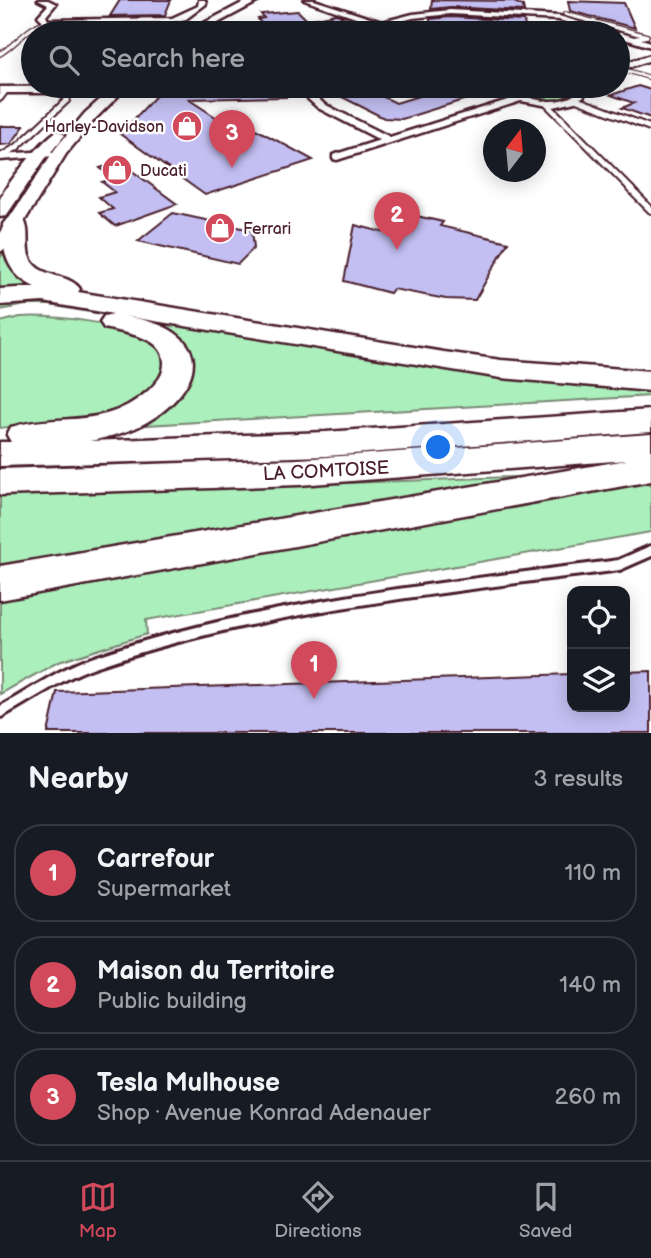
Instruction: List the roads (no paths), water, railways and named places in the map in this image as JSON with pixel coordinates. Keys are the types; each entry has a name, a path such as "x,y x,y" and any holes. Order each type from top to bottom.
{"highway":[{"path":"8,218 14,255 21,267 43,281 117,306"},
{"path":"0,297 43,294 444,361 501,369 651,381"},
{"path":"0,316 44,311 138,327 157,334 173,347 178,361 175,380 162,397 146,411 98,429 0,436"},
{"name":"LA COMTOISE","path":"0,454 301,445 487,435 651,421"},
{"name":"LA COMTOISE","path":"0,482 299,472 651,446"},
{"path":"0,583 651,468"}],"main road":[{"path":"202,21 242,0"},
{"path":"215,21 256,0"},
{"path":"0,246 23,179 39,156 95,98"},
{"path":"8,218 90,116 109,98"}],"street":[{"path":"41,0 53,4 42,16 45,21"},
{"path":"110,21 175,20 200,7 202,0"},
{"path":"296,0 346,21"},
{"path":"307,0 375,21"},
{"path":"392,21 438,13 559,18 570,21"},
{"path":"630,39 651,45"},
{"path":"630,64 651,57"},
{"path":"2,93 21,92"},
{"path":"313,98 321,106 390,141"},
{"path":"337,157 522,98 546,103 575,99"},
{"path":"0,157 39,156 60,152"},
{"path":"0,157 12,161 23,179"}],"lane":[{"path":"565,14 591,21"},
{"path":"630,31 647,36 633,40"},
{"path":"0,54 21,39"},
{"path":"630,72 651,78"},
{"path":"0,157 17,147 67,98"},
{"path":"575,99 651,128"},
{"path":"546,103 651,210"},
{"path":"0,712 91,663 204,631 365,599 619,565 651,551"}],"place":[{"name":"Harley-Davidson","path":"187,126"},
{"name":"Tesla Mulhouse","path":"232,168"},
{"name":"Ducati","path":"117,170"},
{"name":"Ferrari","path":"220,228"},
{"name":"Maison du Territoire","path":"397,250"},
{"name":"Carrefour","path":"314,699"}]}
